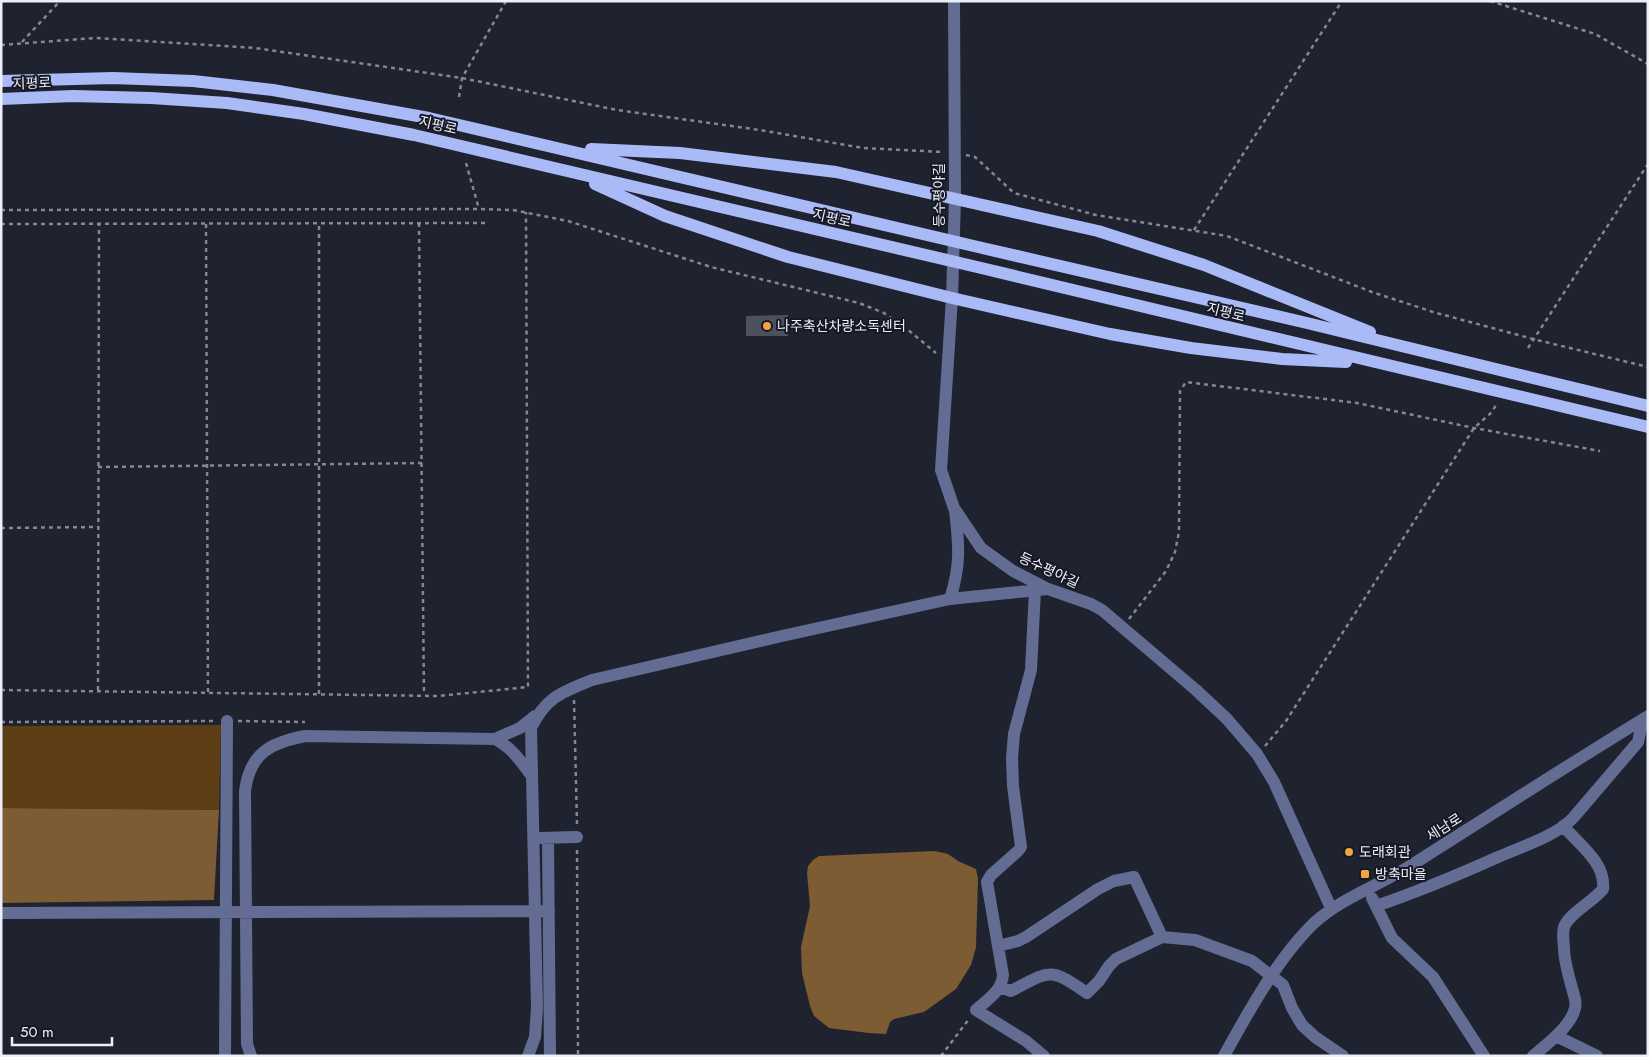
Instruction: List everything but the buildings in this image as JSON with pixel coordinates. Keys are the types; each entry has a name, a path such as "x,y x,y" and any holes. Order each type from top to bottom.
{"main road":[{"name":"지평로","path":"1,81 113,78 193,81 273,90 429,118 978,248 1405,346 1648,406"},
{"name":"지평로","path":"1,100 73,96 131,97 227,103 304,114 414,135 1648,427"},
{"path":"558,148 680,154 826,171 1098,231 1204,265 1405,346"},
{"path":"570,172 665,216 788,257 952,298 1110,334 1191,348 1282,359 1375,363"}],"street":[{"name":"등수평야길","path":"954,1 955,199 952,298 941,470 954,508 981,548 1041,589 1096,607 1123,627 1227,719 1257,754 1274,782 1331,908"},
{"path":"950,599 957,577 958,562 958,539 954,508"},
{"path":"251,1056 247,1044 245,791 246,780 256,760 270,747 279,742 305,736 495,739 520,728 551,699 573,688 602,678 950,599 1041,589 1031,670 1014,734 1012,758 1013,786 1021,846 1018,851 991,875 987,882 1003,975 1000,987 976,1010 1026,1042 1044,1056"},
{"path":"528,1056 535,1037 536,1024 530,728 538,712"},
{"path":"1376,906 1526,846 1563,826 1573,818 1638,742 1645,718"},
{"name":"세남로","path":"1224,1056 1246,1015 1272,976 1304,934 1331,908 1400,872 1645,718"},
{"path":"225,1056 226,721"},
{"path":"495,739 515,753 531,775"},
{"path":"1533,1056 1556,1036 1571,1018 1576,1007 1564,961 1563,930 1568,920 1599,894 1603,884 1600,870 1592,858 1563,826"},
{"path":"532,838 577,837"},
{"path":"548,838 550,1056"},
{"path":"998,946 1026,937 1098,889 1114,881 1134,877 1162,937"},
{"path":"1368,889 1392,938 1433,977 1484,1056"},
{"path":"1,913 549,911"},
{"path":"1000,987 1011,991 1035,978 1049,974 1064,978 1087,994 1100,981 1116,958 1162,937 1195,940 1252,961 1272,976 1282,985 1302,1025 1315,1037 1344,1056"},
{"path":"1556,1036 1597,1056"}],"path":[{"path":"21,43 60,1"},
{"path":"459,97 462,78 506,1"},
{"path":"1194,230 1342,1"},
{"path":"1490,1 1596,34 1648,64"},
{"path":"466,164 479,209"},
{"path":"1528,348 1648,164"},
{"path":"1,210 479,209 526,212 568,221 711,267 859,303 884,314 907,329 948,363"},
{"path":"1,690 438,696 528,687 526,212"},
{"path":"1,224 486,223"},
{"path":"98,224 98,691"},
{"path":"206,224 208,692"},
{"path":"318,694 319,224"},
{"path":"419,224 424,696"},
{"path":"1123,627 1166,571 1175,552 1178,532 1180,391 1186,382 1357,403 1474,428 1600,451"},
{"path":"1257,754 1274,737 1286,720 1474,428 1492,412 1498,401"},
{"path":"98,468 422,463"},
{"path":"1,528 98,527"},
{"path":"573,688 576,754 578,1056"},
{"path":"1,722 314,722"},
{"path":"941,1056 976,1010"}],"shaded area":[{"path":"221,725 219,810 1,808 1,726"},
{"path":"1,808 219,810 214,900 1,903"},
{"path":"935,851 948,854 976,869 978,879 976,947 971,965 956,989 924,1012 894,1019 890,1022 886,1034 829,1028 814,1016 802,973 801,947 810,906 808,866 819,856"}],"place":[{"name":"나주축산차량소독센터","path":"767,326"},
{"name":"도래회관","path":"1349,852"},
{"name":"방축마을","path":"1365,874"}]}
